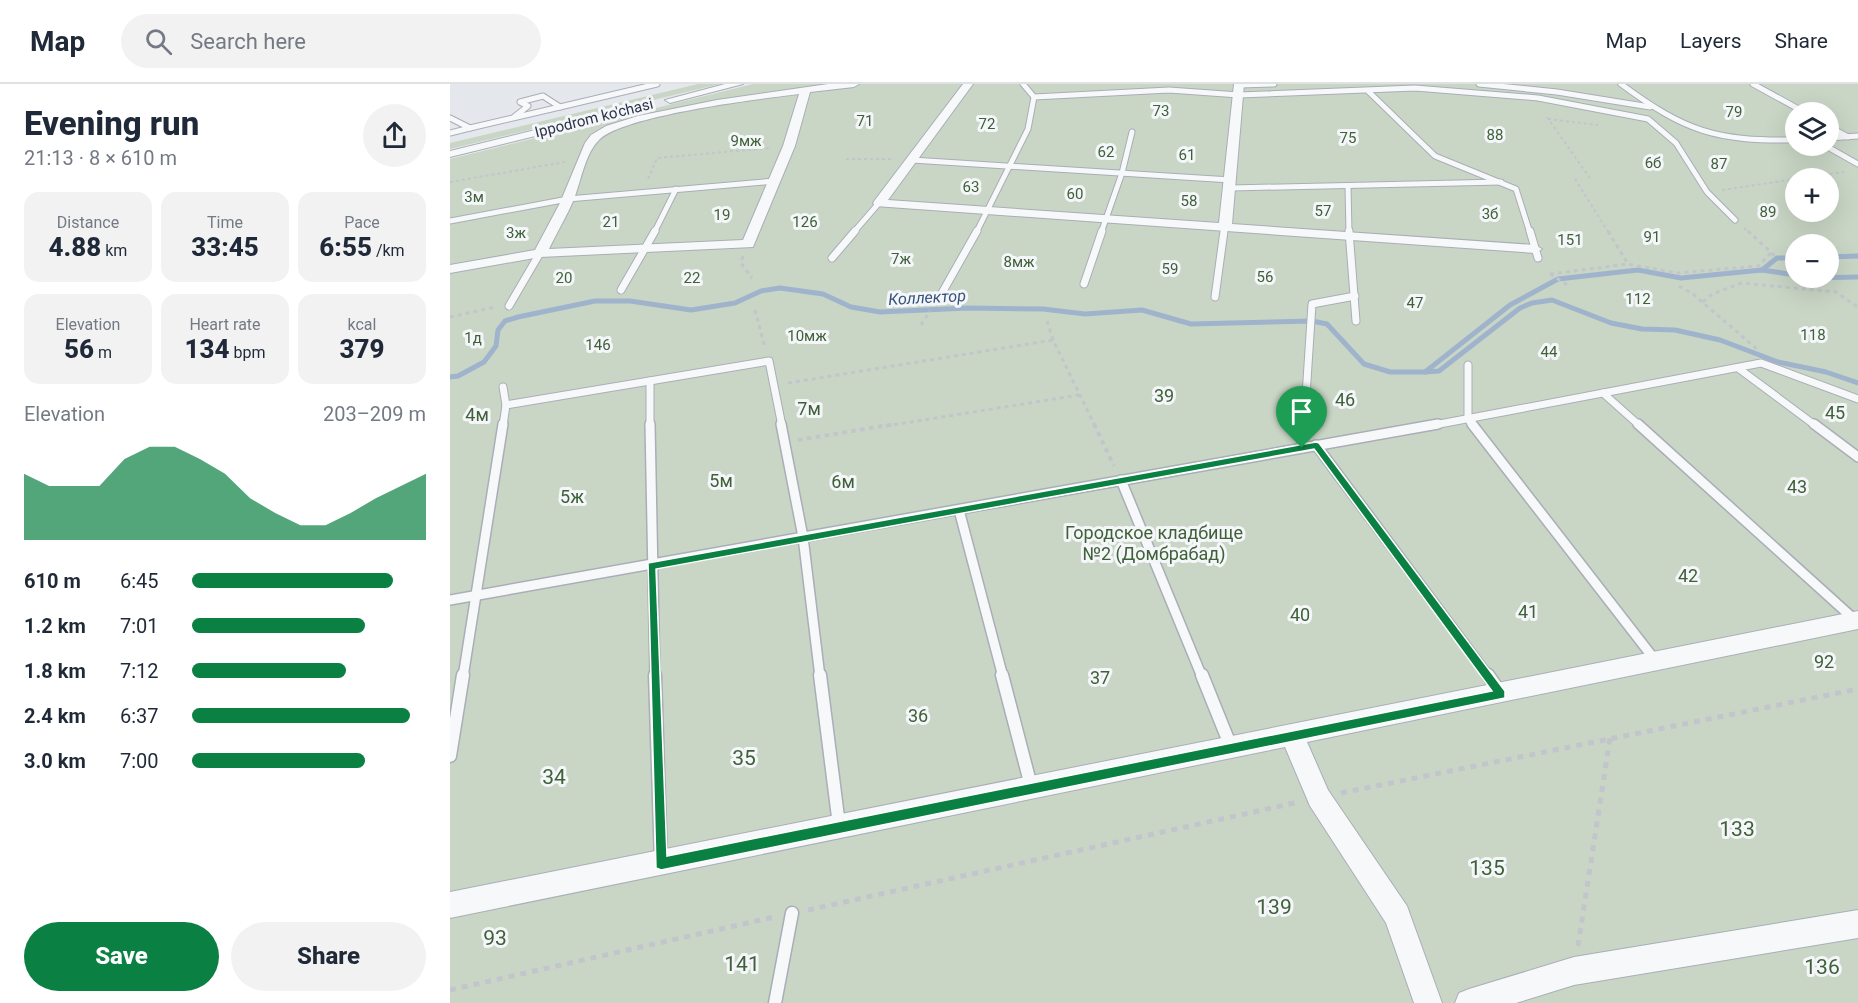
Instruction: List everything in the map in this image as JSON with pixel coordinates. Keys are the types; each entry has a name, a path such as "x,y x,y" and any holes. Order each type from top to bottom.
{"street":[{"name":"Ippodrom ko'chasi","path":"450,153 738,84"},
{"path":"540,253 568,199 595,137 613,127 693,108 806,89 854,84"},
{"path":"879,203 968,84"},
{"path":"1226,228 1239,88"},
{"path":"450,269 540,253 748,244 789,146 806,89"},
{"path":"879,203 1536,253"},
{"path":"450,905 1857,621"},
{"path":"1292,735 1319,798 1397,916 1428,1003"},
{"path":"1469,1003 1574,971 1858,924"}],"lane":[{"path":"450,133 657,84"},
{"path":"1023,84 1034,97"},
{"path":"1239,88 1274,84"},
{"path":"1479,84 1557,92 1654,109"},
{"path":"1621,84 1654,109 1690,129 1716,137 1750,141 1785,140"},
{"path":"1753,84 1786,102"},
{"path":"1034,97 1239,88 1368,91 1415,88 1538,98 1648,119 1676,144 1707,192 1735,220"},
{"path":"1368,91 1435,156 1516,189 1536,253"},
{"path":"514,117 528,106 520,102 543,96 560,106"},
{"path":"938,300 988,212 1011,165 1028,129 1034,97"},
{"path":"1648,119 1654,109"},
{"path":"450,118 470,128"},
{"path":"1084,284 1122,173 1132,132"},
{"path":"1839,132 1848,137"},
{"path":"1839,137 1858,136"},
{"path":"1839,154 1858,165"},
{"path":"912,160 1122,173 1231,184 1348,186 1501,182"},
{"path":"450,221 568,199 775,181"},
{"path":"1348,186 1349,237 1356,321"},
{"path":"621,290 647,247 676,189"},
{"path":"832,258 879,203"},
{"path":"1215,297 1226,228"},
{"path":"510,305 540,253"},
{"path":"1302,448 1312,304 1354,296"},
{"path":"506,405 769,361 803,537 839,827"},
{"path":"450,600 1468,419 1761,363 1858,399"},
{"path":"1468,365 1468,419 1657,662"},
{"path":"1738,368 1858,458"},
{"path":"650,381 651,566 661,864"},
{"path":"450,756 506,405 504,387"},
{"path":"1603,393 1857,621"},
{"path":"1316,445 1501,694"},
{"path":"1121,480 1231,747"},
{"path":"959,510 1031,788"},
{"path":"775,1003 792,913"}],"path":[{"path":"1548,119 1592,181"},
{"path":"643,191 657,158 789,146"},
{"path":"450,182 584,159"},
{"path":"846,159 912,160"},
{"path":"1839,173 1846,172"},
{"path":"1575,179 1628,264"},
{"path":"1707,192 1785,181"},
{"path":"1735,220 1777,258"},
{"path":"1569,286 1550,274 1628,264 1677,273 1758,266 1771,253"},
{"path":"741,263 752,278"},
{"path":"1703,302 1712,294 1742,283 1836,292 1858,307"},
{"path":"1679,286 1703,302 1765,357"},
{"path":"450,317 510,305"},
{"path":"754,310 769,361"},
{"path":"921,325 930,311"},
{"path":"1047,321 1053,340 1121,480"},
{"path":"775,385 1053,340"},
{"path":"786,442 1079,395"},
{"path":"450,990 1319,798 1858,689"},
{"path":"1574,971 1611,738"}],"green space":[{"path":"698,84 720,84 450,149 450,143"},
{"name":"Городское кладбище №2 (Домбрабад)","path":"753,84 1858,84 1858,1003 450,1003 450,159"}],"waterway":[{"path":"1839,257 1858,256"},
{"path":"1762,270 1777,258 1785,258"},
{"path":"1425,372 1510,305 1558,279 1638,270 1681,278 1762,270"},
{"path":"1762,270 1785,273"},
{"path":"1839,277 1858,277"},
{"name":"Коллектор","path":"450,377 458,376 484,362 496,346 498,330 505,321 518,317 595,301 630,301 691,310 735,303 761,291 780,288 823,294 851,307 880,312 968,308 1043,309 1085,314 1142,310 1191,324 1312,321 1327,324 1364,364 1390,372 1425,372"},
{"path":"1425,372 1439,371 1520,308 1532,303 1552,300 1611,323 1642,329 1675,330 1720,340 1778,362 1826,372 1858,383"}],"route":[{"path":"1316,445 1501,694 661,864 651,566 1302,448 1316,445"}],"park label":[{"name":"73","path":"1161,111"},
{"name":"79","path":"1734,112"},
{"name":"71","path":"865,121"},
{"name":"72","path":"987,124"},
{"name":"88","path":"1495,135"},
{"name":"75","path":"1348,138"},
{"name":"9мж","path":"746,141"},
{"name":"62","path":"1106,152"},
{"name":"61","path":"1187,155"},
{"name":"6б","path":"1653,163"},
{"name":"87","path":"1719,164"},
{"name":"63","path":"971,187"},
{"name":"60","path":"1075,194"},
{"name":"3м","path":"474,197"},
{"name":"58","path":"1189,201"},
{"name":"57","path":"1323,211"},
{"name":"89","path":"1768,212"},
{"name":"3б","path":"1490,214"},
{"name":"19","path":"722,215"},
{"name":"21","path":"611,222"},
{"name":"126","path":"805,222"},
{"name":"3ж","path":"516,233"},
{"name":"91","path":"1652,237"},
{"name":"151","path":"1570,240"},
{"name":"7ж","path":"901,259"},
{"name":"8мж","path":"1019,262"},
{"name":"59","path":"1170,269"},
{"name":"56","path":"1265,277"},
{"name":"20","path":"564,278"},
{"name":"22","path":"692,278"},
{"name":"112","path":"1638,299"},
{"name":"47","path":"1415,303"},
{"name":"118","path":"1813,335"},
{"name":"10мж","path":"807,336"},
{"name":"1д","path":"473,338"},
{"name":"146","path":"598,345"},
{"name":"44","path":"1549,352"},
{"name":"39","path":"1164,396"},
{"name":"46","path":"1345,400"},
{"name":"7м","path":"809,409"},
{"name":"45","path":"1835,413"},
{"name":"4м","path":"477,415"},
{"name":"5м","path":"721,481"},
{"name":"6м","path":"843,482"},
{"name":"43","path":"1797,487"},
{"name":"5ж","path":"572,497"},
{"name":"42","path":"1688,576"},
{"name":"41","path":"1528,612"},
{"name":"40","path":"1300,615"},
{"name":"92","path":"1824,662"},
{"name":"37","path":"1100,678"},
{"name":"36","path":"918,716"},
{"name":"35","path":"744,758"},
{"name":"34","path":"554,777"},
{"name":"133","path":"1737,829"},
{"name":"135","path":"1487,868"},
{"name":"139","path":"1274,907"},
{"name":"93","path":"495,938"},
{"name":"141","path":"742,964"},
{"name":"136","path":"1822,967"}]}
